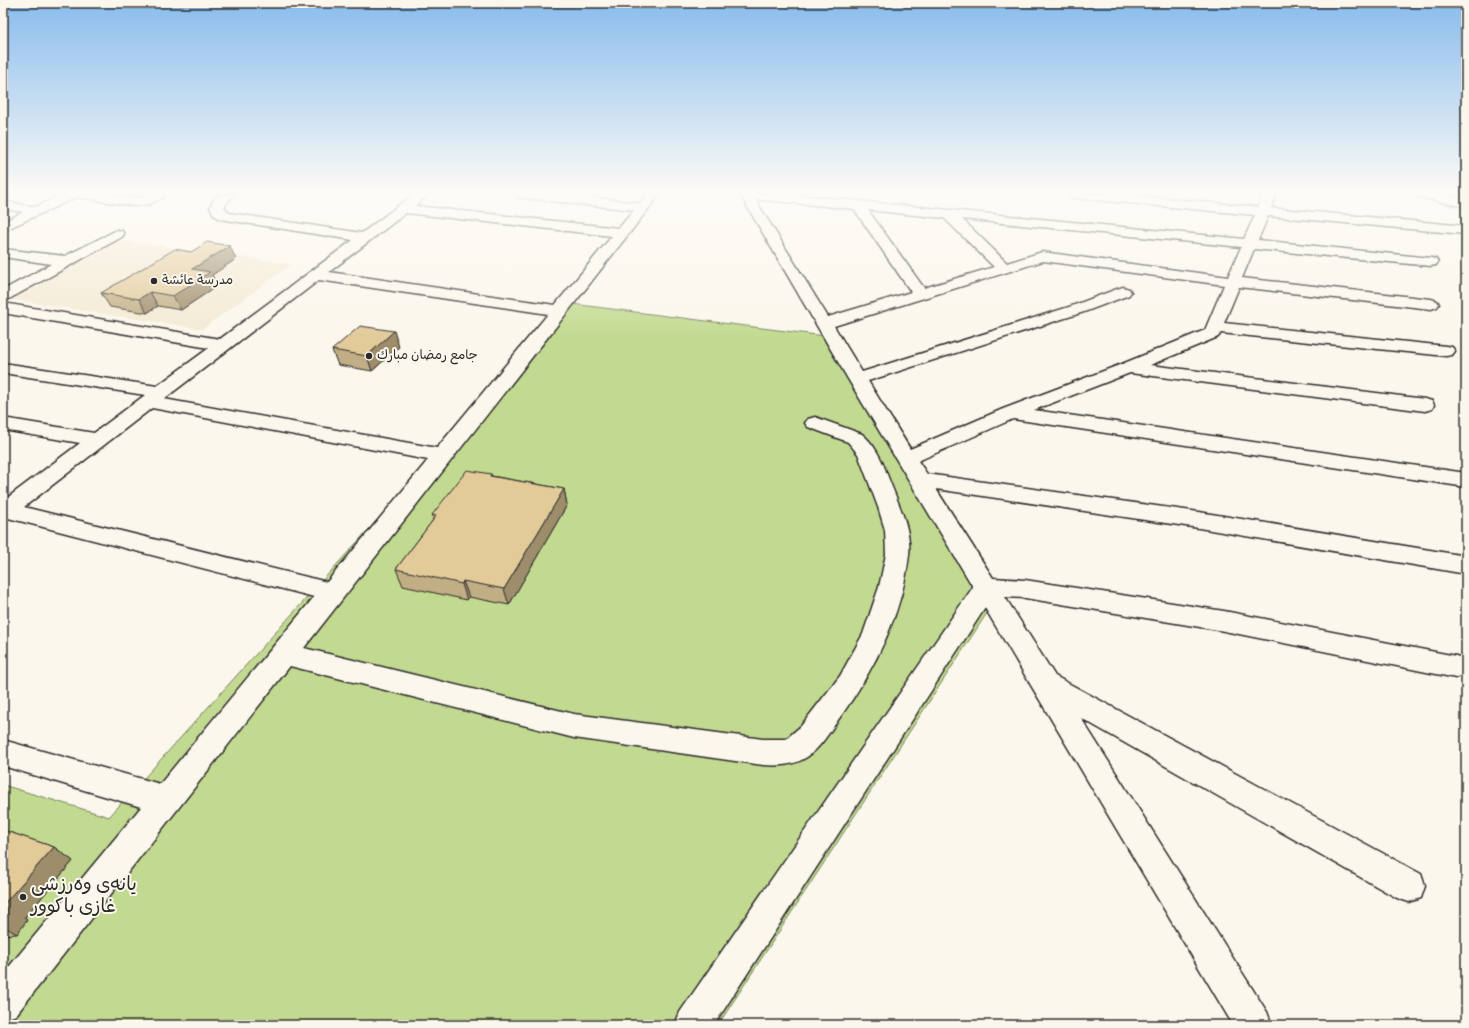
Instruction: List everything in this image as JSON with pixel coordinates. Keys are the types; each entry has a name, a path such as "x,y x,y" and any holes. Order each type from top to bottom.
{"street":[{"path":"3,296 102,242"},
{"path":"4,511 361,242"},
{"path":"3,1002 616,242"},
{"path":"775,242 857,379 1046,684 1254,1025"},
{"path":"884,242 920,294"},
{"path":"977,242 1004,268"},
{"path":"1229,242 1431,262"},
{"path":"906,459 1010,413 1128,368 1212,333 1249,244"},
{"path":"3,253 66,261"},
{"path":"825,323 1042,256 1234,282 1432,304"},
{"path":"316,275 560,311"},
{"path":"857,379 1078,309 1123,292"},
{"path":"3,308 224,345"},
{"path":"1215,327 1446,351"},
{"path":"3,368 443,456"},
{"path":"1128,368 1425,405"},
{"path":"1010,413 1466,480"},
{"path":"284,654 574,726 763,752 783,752 796,748 811,735 849,684 875,636 891,587 898,554 894,522 875,467 868,453 861,443 855,438 815,423"},
{"path":"3,424 98,440"},
{"path":"920,480 1192,519 1466,565"},
{"path":"4,511 333,593"},
{"path":"986,587 1025,589 1224,621 1456,667"},
{"path":"693,1025 986,587"},
{"path":"1046,684 1408,886"},
{"path":"3,753 166,800"}],"shaded area":[{"name":"مدرسة عائشة","path":"112,242 130,242 292,264 202,329 7,299"}],"green space":[{"path":"572,304 841,338 1002,590 718,1025 3,1025 3,785 109,817"}],"building":[{"path":"207,242 230,246 192,269 210,272 173,296 150,292 139,299 101,293 175,249 191,252"},
{"path":"360,326 394,331 367,356 332,350"},
{"path":"467,470 491,474 490,476 564,489 504,589 463,581 462,584 396,569 436,516 432,515"},
{"path":"3,830 54,847 3,905"}],"place":[{"name":"مدرسة عائشة","path":"154,281"},
{"name":"جامع رمضان مبارك","path":"369,356"},
{"name":"یانەی وەرزشی غازی باکوور","path":"23,897"}]}
